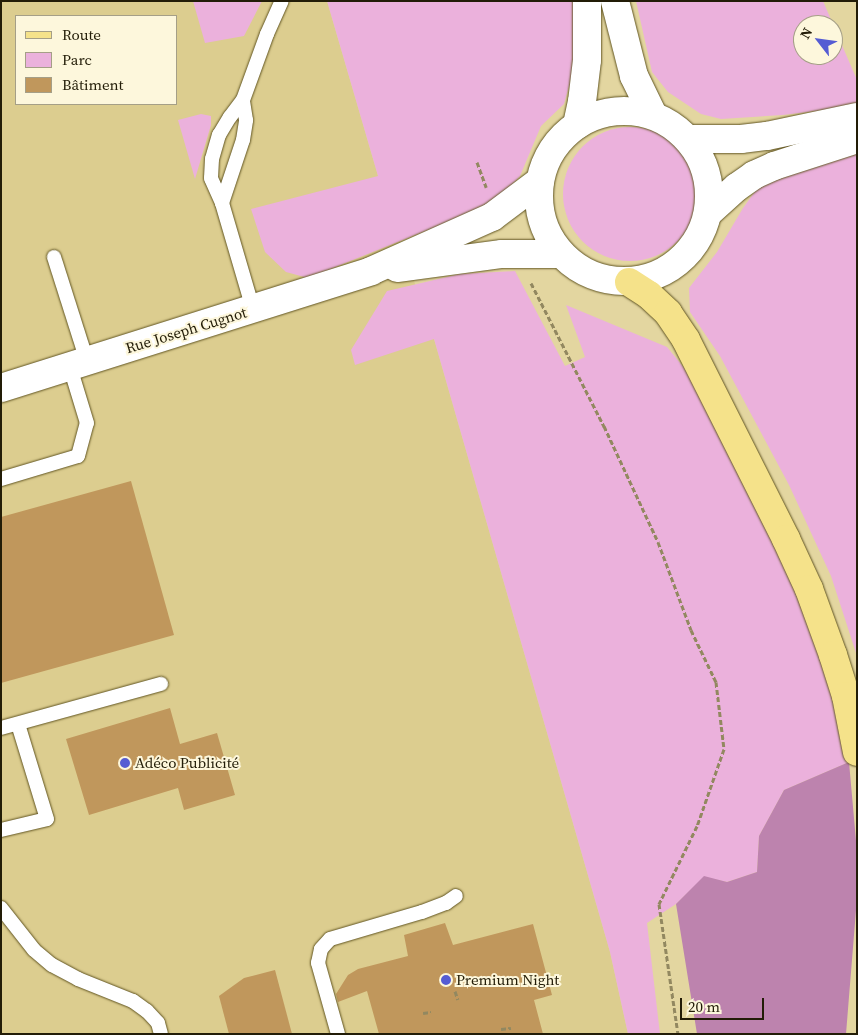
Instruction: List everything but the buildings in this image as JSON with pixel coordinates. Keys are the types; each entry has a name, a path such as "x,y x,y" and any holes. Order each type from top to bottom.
{"main road":[{"path":"577,125 582,102 586,60 587,1"},
{"path":"615,1 634,76 653,115"},
{"path":"627,110 653,115 672,125 688,138 702,161 709,186 708,213 700,234 688,253 671,267 651,277 629,282 604,279 580,270 561,254 546,232 539,207 540,181 551,152 560,140 577,125 601,114 627,110"},
{"path":"688,138 741,139 767,136 857,117"},
{"path":"708,213 737,187 754,175 774,166 857,139"},
{"name":"Rue Joseph Cugnot","path":"1,388 371,271 492,217 540,181"},
{"name":"Rue Joseph Cugnot","path":"371,271 502,254 561,254"},
{"path":"629,282 650,295 668,314 686,340 786,538 809,589 834,655 846,696 857,752"}],"lane":[{"path":"252,309 222,203 211,178 212,159 219,135 243,100 267,34 282,1"},
{"path":"222,203 243,140 246,120 243,100"},
{"path":"1,479 78,456 87,423 79,364 54,257"},
{"path":"1,728 161,684"},
{"path":"1,830 47,819 18,724"},
{"path":"338,1034 318,963 321,949 330,939 422,912 446,903 456,896"},
{"path":"1,908 34,950 52,965 78,979 133,1002 147,1011 158,1023 161,1034"}],"path":[{"path":"502,254 504,265 522,270 533,285 604,426 658,542 691,630 716,682 724,749 697,826 658,904 678,1034"},
{"path":"455,991 458,1000"},
{"path":"423,1013 431,1012"},
{"path":"501,1029 512,1028"}],"shaded area":[{"path":"1,1 327,1 378,176 434,339 610,952 628,1034 1,1034"},
{"path":"849,762 857,852 857,898 846,1034 697,1034 676,904 704,876 727,882 757,872 759,836 784,790"}],"green space":[{"path":"193,1 262,1 244,36 205,43"},
{"path":"327,1 576,1 575,65 564,104 541,126 520,176 504,193 480,209 308,278 286,272 265,252 251,209 378,176"},
{"path":"636,1 823,1 829,15 793,15 793,65 843,65 843,47 857,80 857,106 783,115 721,119 701,114 668,92 652,72"},
{"path":"201,114 211,116 211,125 195,179 178,120"},
{"path":"630,127 656,132 667,138 677,147 686,157 692,168 697,194 692,220 686,231 677,241 667,250 656,256 630,261 604,256 593,250 583,241 574,231 568,220 563,194 568,168 574,157 583,147 593,138 604,132"},
{"path":"857,150 857,656 831,576 789,485 720,356 690,312 689,288 717,252 743,208 759,186"},
{"path":"515,271 565,366 585,357 566,305 667,347 690,375 785,558 816,639 841,721 849,762 784,790 759,836 757,872 727,882 704,877 676,904 647,923 660,1034 628,1034 610,952 434,339 355,365 351,350 387,291 460,274"}],"place":[{"name":"Adéco Publicité","path":"125,763"},
{"name":"Premium Night","path":"446,980"}]}
